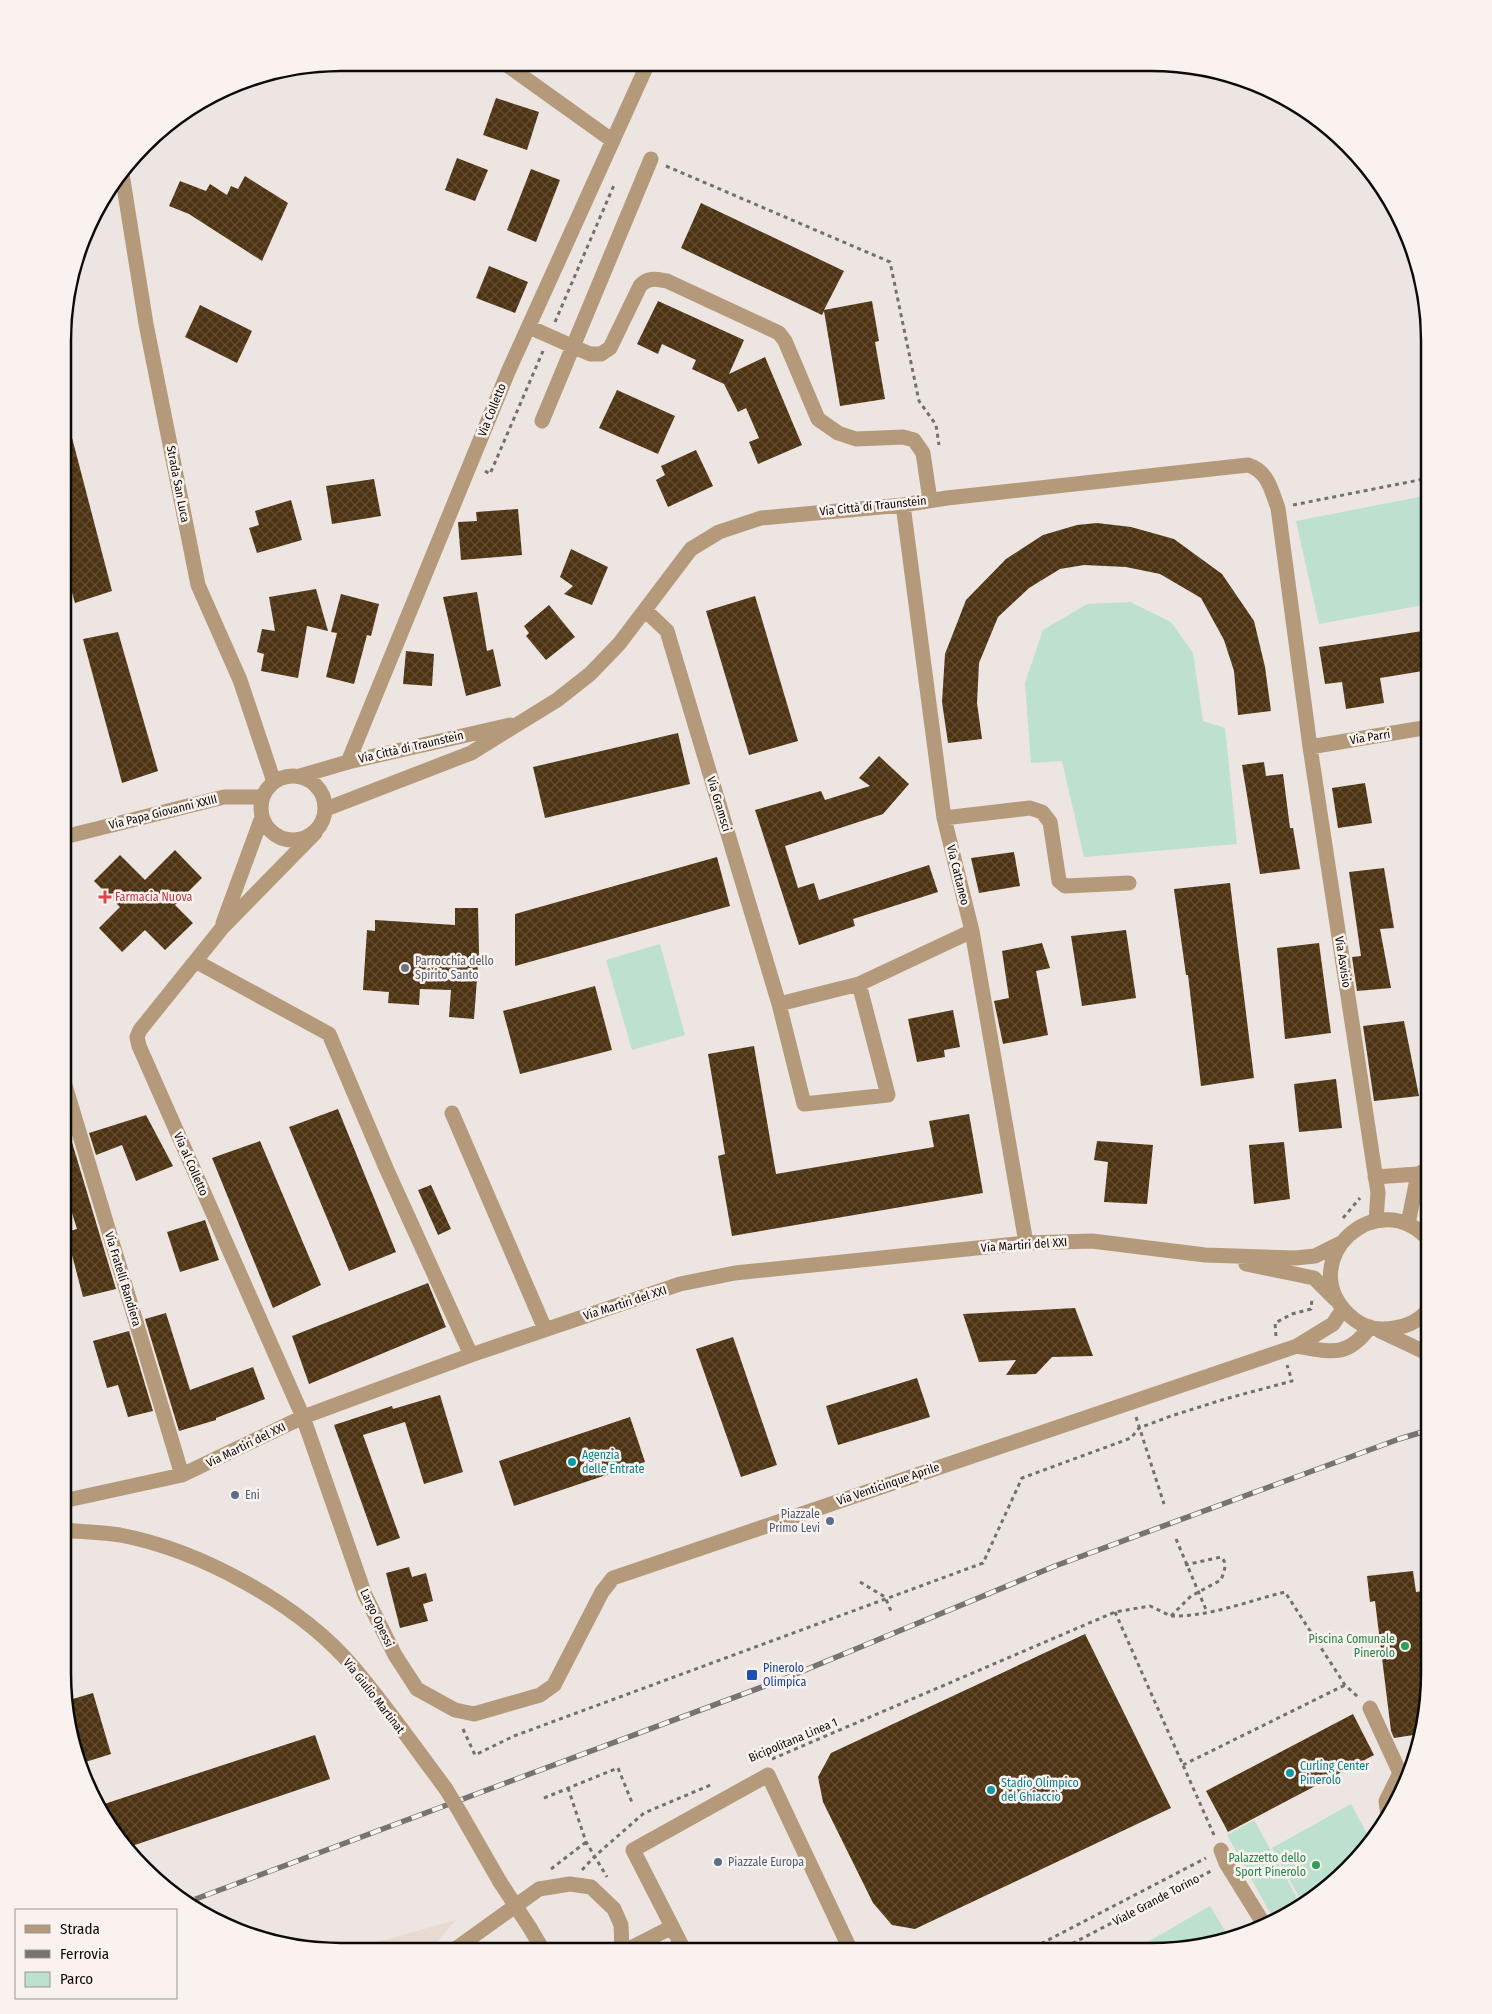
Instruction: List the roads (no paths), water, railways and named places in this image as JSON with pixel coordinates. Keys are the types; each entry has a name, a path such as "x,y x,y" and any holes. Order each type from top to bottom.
{"street":[{"path":"515,71 613,141"},
{"name":"Via Colletto","path":"348,762 529,327 644,71"},
{"path":"542,421 651,159"},
{"name":"Strada San Luca","path":"123,182 146,324 198,585 202,598 240,680 274,782"},
{"path":"529,327 590,354 601,354 610,348 640,286 645,281 653,278 667,282 779,333 785,341 818,419 838,433 856,439 903,437 914,440 923,453 930,500"},
{"name":"Via Città di Traunstein","path":"326,809 471,753 557,700 590,674 620,644 691,550 719,532 761,518 903,505 930,500 1248,465 1258,468 1264,474 1278,508 1310,747"},
{"name":"Via Cattaneo","path":"903,505 944,818 972,930 1026,1243"},
{"name":"Via Gramsci","path":"646,611 667,632 779,1004 804,1104 888,1095 859,984"},
{"name":"Via Città di Traunstein","path":"300,776 348,762 523,722"},
{"name":"Via Parri","path":"1310,747 1421,728"},
{"name":"Via Asvisio","path":"1310,747 1378,1193 1376,1220"},
{"path":"291,776 300,776 322,792 326,809 323,822 315,833 298,840 279,838 265,825 262,817 262,797 274,782 291,776"},
{"name":"Via Papa Giovanni XXIII","path":"71,835 224,796 262,797"},
{"path":"944,818 1030,808 1042,812 1050,822 1059,881 1065,886 1129,883"},
{"name":"Via al Colletto","path":"222,928 262,817"},
{"name":"Via al Colletto","path":"303,1417 139,1046 137,1037 140,1030 222,928 315,833"},
{"path":"779,1004 859,984 972,930"},
{"path":"196,962 330,1034 386,1168 471,1355"},
{"name":"Via Fratelli Bandiera","path":"71,1105 182,1475"},
{"path":"452,1113 546,1329"},
{"path":"1375,1177 1421,1171"},
{"path":"1408,1224 1421,1178"},
{"path":"1376,1220 1392,1220 1408,1224 1421,1233"},
{"name":"Via Martiri del XXI","path":"1341,1307 1331,1280 1335,1254 1341,1243 1356,1228 1376,1220"},
{"name":"Via Martiri del XXI","path":"71,1499 182,1475 303,1417 471,1355 680,1284 735,1273 1026,1243 1092,1241 1205,1255 1314,1278 1341,1307"},
{"name":"Via Martiri del XXI","path":"1205,1255 1294,1258 1315,1256 1341,1243"},
{"path":"1297,1346 1333,1324 1341,1307 1351,1317 1421,1350"},
{"path":"1297,1346 1334,1352 1346,1350 1360,1342 1374,1328 1395,1329 1412,1323 1421,1317"},
{"name":"Via Venticinque Aprile","path":"540,1695 554,1685 602,1592 613,1578 1297,1346"},
{"name":"Largo Opessi","path":"303,1417 365,1595 395,1655 417,1689 455,1710 474,1714 540,1695"},
{"name":"Via Giulio Martinat","path":"71,1531 120,1535 185,1554 246,1582 306,1620 353,1667 446,1789 500,1882 539,1943"},
{"path":"1370,1708 1400,1773 1386,1801 1387,1805"},
{"path":"680,1943 633,1850 768,1776 847,1943"},
{"path":"1224,1856 1261,1919"},
{"path":"464,1943 539,1889 570,1884 591,1887 614,1910 621,1925 622,1943"},
{"path":"641,1943 672,1927"}],"railway":[{"path":"195,1899 786,1678 1055,1566 1421,1432"}],"place":[{"name":"Farmacia Nuova","path":"105,897"},
{"name":"Parrocchia dello Spirito Santo","path":"405,968"},
{"name":"Agenzia delle Entrate","path":"572,1462"},
{"name":"Eni","path":"235,1495"},
{"name":"Piazzale Primo Levi","path":"830,1521"},
{"name":"Piscina Comunale Pinerolo","path":"1405,1646"},
{"name":"Pinerolo Olimpica","path":"752,1675"},
{"name":"Curling Center Pinerolo","path":"1290,1773"},
{"name":"Stadio Olimpico del Ghiaccio","path":"991,1790"},
{"name":"Piazzale Europa","path":"718,1862"},
{"name":"Palazzetto dello Sport Pinerolo","path":"1316,1865"}]}
